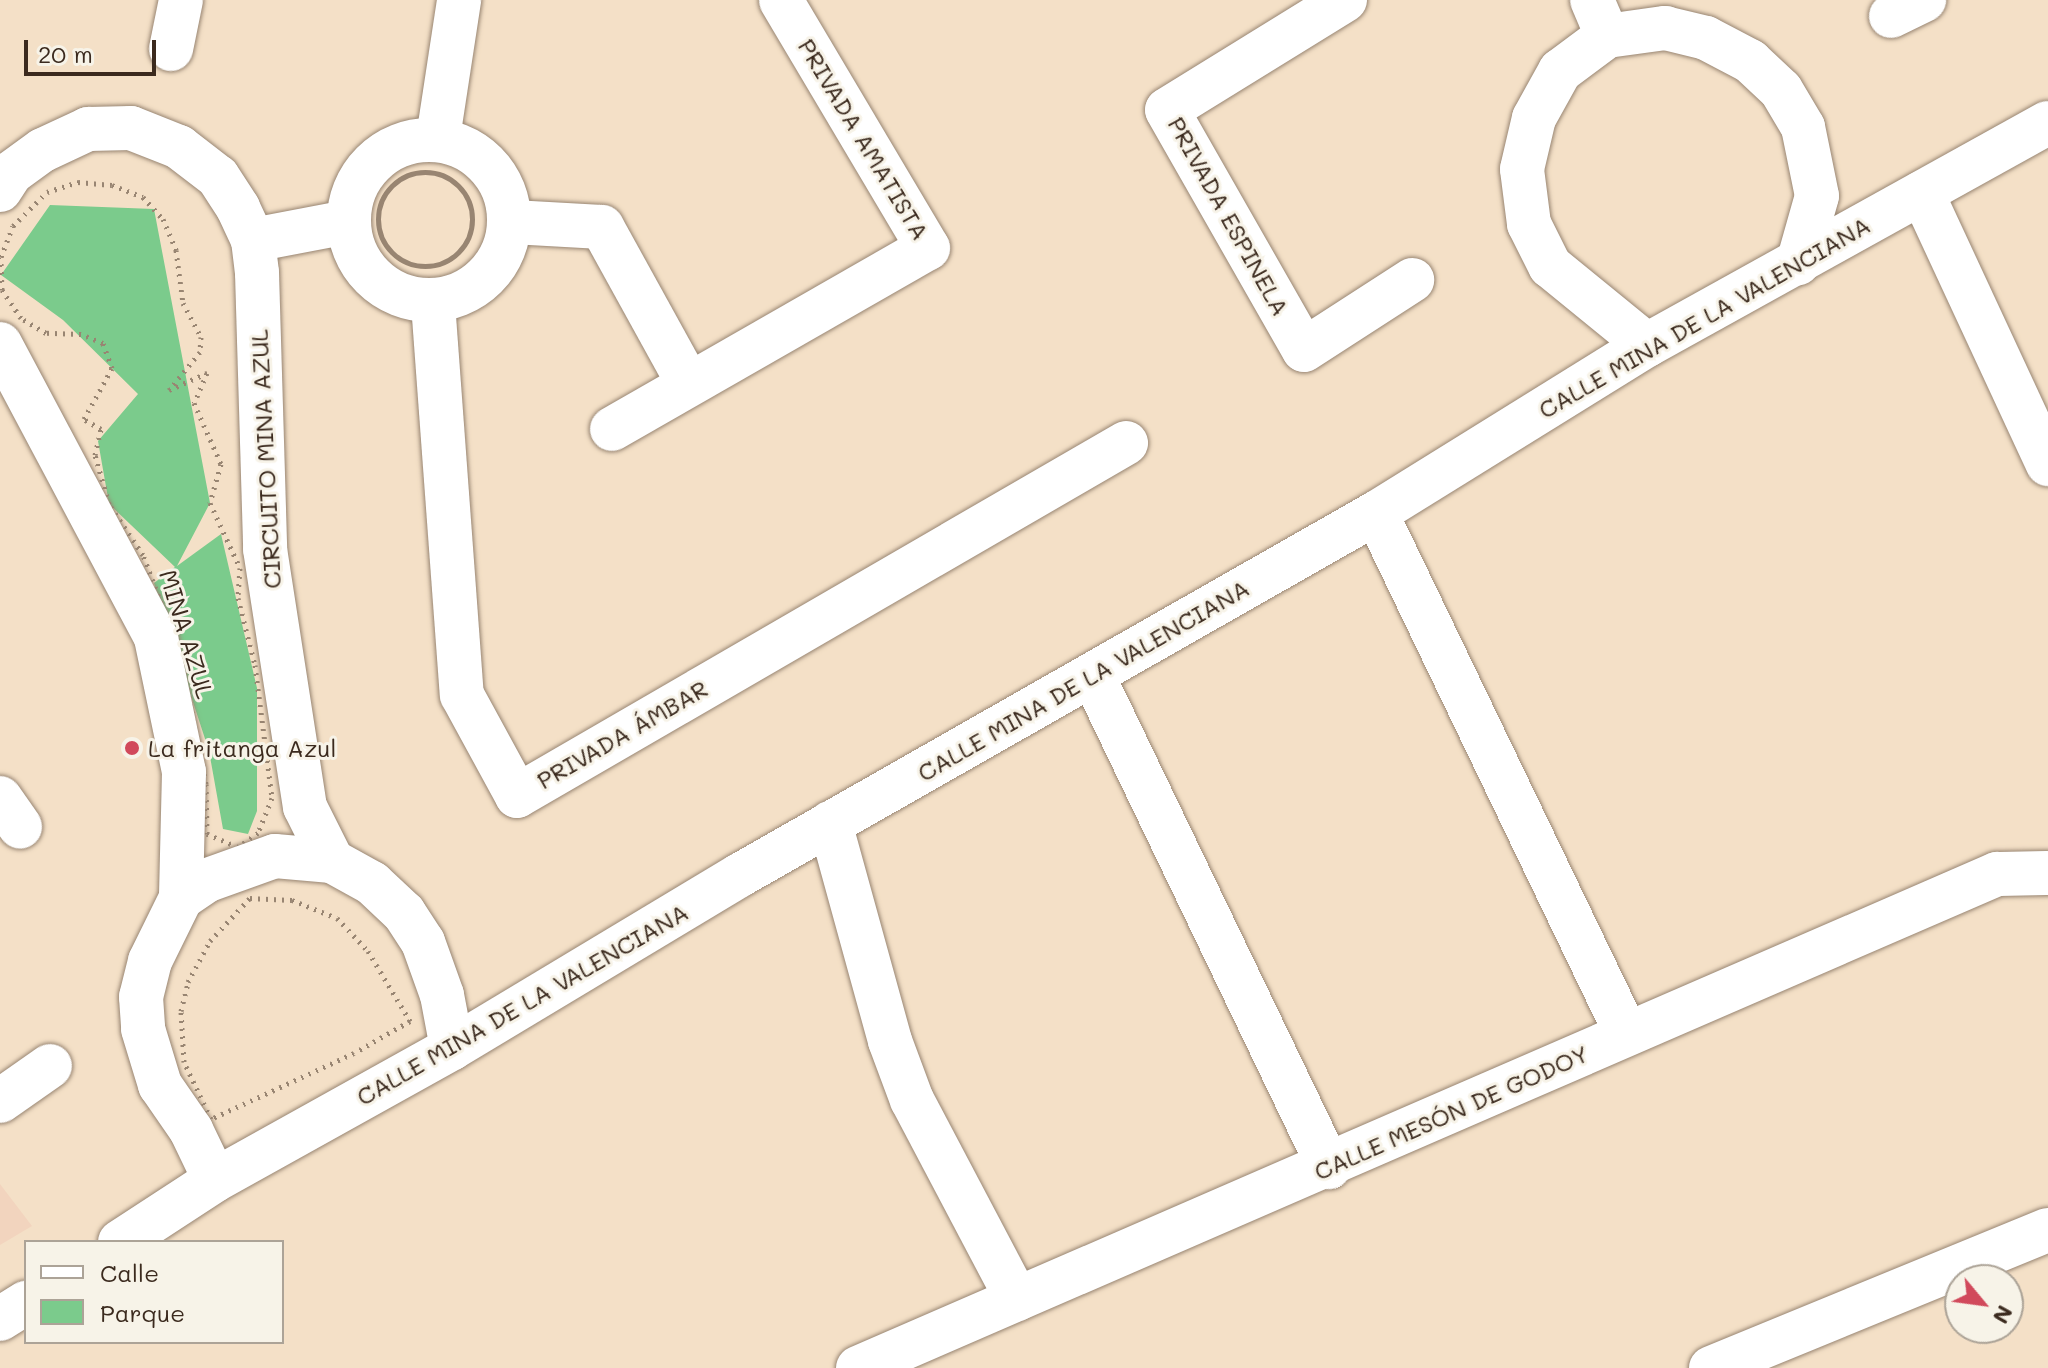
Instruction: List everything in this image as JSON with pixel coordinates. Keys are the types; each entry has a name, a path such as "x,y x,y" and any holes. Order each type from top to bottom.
{"street":[{"path":"171,49 181,0"},
{"path":"438,138 459,0"},
{"name":"PRIVADA AMATISTA","path":"612,429 928,248 781,0"},
{"name":"PRIVADA ESPINELA","path":"1345,0 1167,110 1304,350 1412,280"},
{"path":"1647,345 1550,266 1529,224 1522,169 1534,118 1560,71 1600,18 1665,28 1701,19 1781,90 1803,127 1817,196 1798,263"},
{"name":"CALLE MINA DE LA VALENCIANA","path":"123,1240 215,1180 452,1048 830,823 1376,513 1647,345 2048,123"},
{"name":"CIRCUITO MINA AZUL","path":"0,190 11,173 43,150 88,129 131,128 179,147 218,177 253,240 265,549 305,807 332,861"},
{"path":"438,138 476,152 503,182 512,222 488,278 433,303 390,294 379,284 359,264 347,222 359,178 393,147 438,138"},
{"path":"1922,193 2048,464"},
{"path":"253,240 347,222"},
{"path":"512,222 602,227 688,383"},
{"name":"PRIVADA ÁMBAR","path":"433,303 462,695 517,796 1126,443"},
{"path":"0,344 156,638 184,772 181,898 150,961 141,997 143,1029 160,1085 191,1130 215,1180"},
{"path":"1376,513 1626,1033"},
{"path":"1093,676 1329,1167"},
{"path":"830,823 890,1041 912,1100 1017,1299"},
{"path":"181,898 208,880 275,856 332,861 372,883 417,932 442,995 452,1048"},
{"name":"CALLE MESÓN DE GODOY","path":"858,1368 1329,1167 1626,1033 1997,874 2048,873"},
{"path":"0,1101 50,1066"},
{"path":"1711,1368 2048,1230"},
{"path":"0,1319 24,1304"}],"path":[{"path":"426,172 444,176 466,195 471,215 467,239 450,259 438,264 403,262 386,247 380,230 383,198 404,177 426,172"},
{"name":"MINA AZUL","path":"78,182 112,185 143,197 163,219 176,250 183,303 201,337 200,352 169,390 207,373 194,403 221,464 210,503 240,568 238,598 252,650 272,798 258,833 238,847 207,834 206,784 181,656 143,555 109,504 95,455 101,429 84,419 112,368 103,343 81,334 46,333 21,318 2,290 1,257 13,226 47,192 78,182"},
{"path":"250,898 292,900 337,918 368,951 410,1021 354,1053 211,1119 184,1062 181,1011 188,982 210,941 250,898"}],"shaded area":[{"path":"0,1184 32,1226 0,1245"}],"green space":[{"path":"50,205 154,209 210,503 177,566 221,534 257,688 257,811 248,834 223,829 209,751 154,583 175,567 109,504 98,441 138,394 63,320 1,275"}],"place":[{"name":"La fritanga Azul","path":"132,748"}]}
